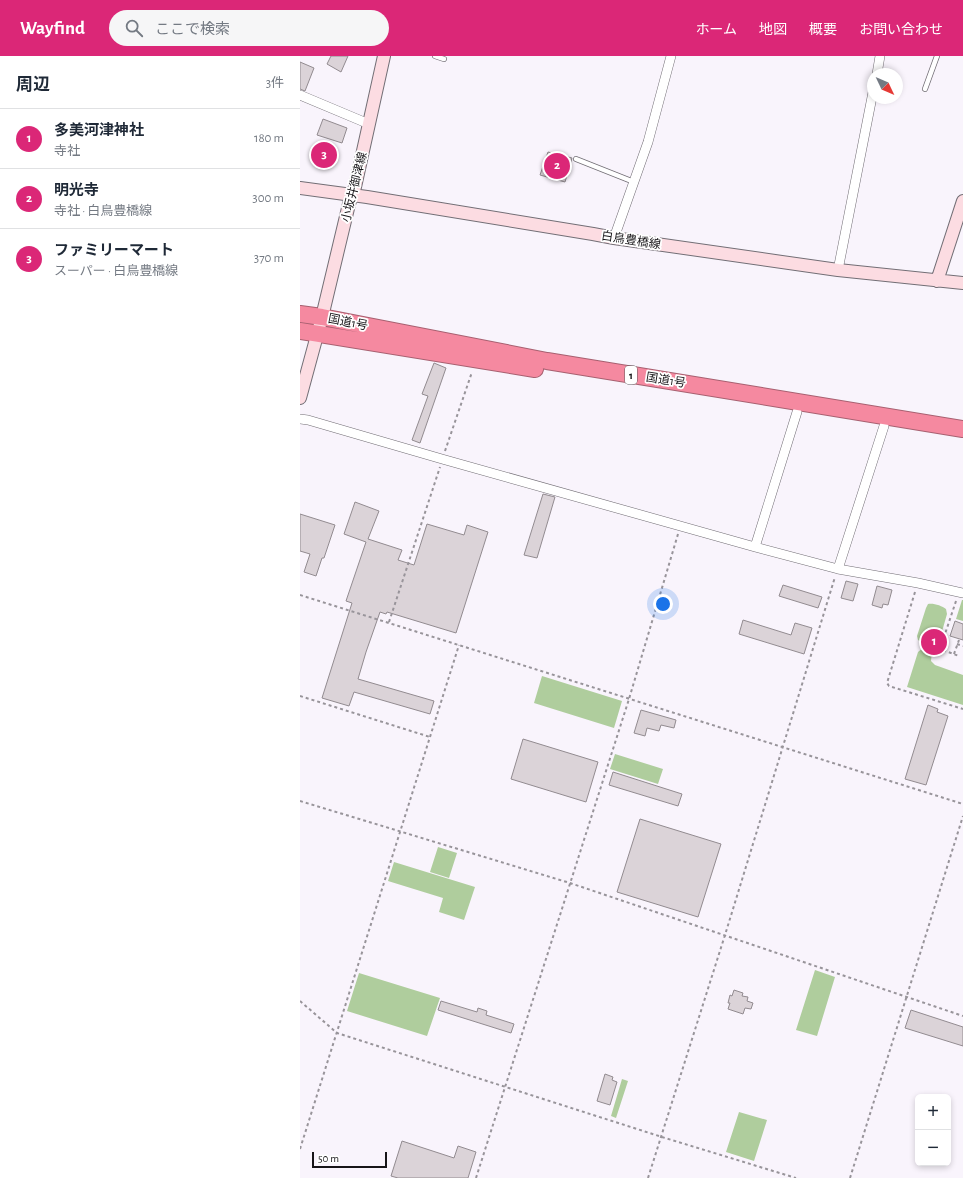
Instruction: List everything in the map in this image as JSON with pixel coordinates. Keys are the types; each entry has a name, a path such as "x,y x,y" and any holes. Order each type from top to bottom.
{"highway":[{"name":"国道1号","path":"300,314 547,361 963,429"},
{"name":"国道1号","path":"300,331 963,440"}],"main road":[{"name":"小坂井御津線","path":"300,398 352,196 384,56"},
{"name":"白鳥豊橋線","path":"300,188 390,201 614,238 838,270 963,283"},
{"path":"937,281 963,201"}],"street":[{"path":"614,238 648,142 671,56"},
{"path":"878,68 880,56"},
{"path":"300,95 369,124"},
{"path":"838,270 871,104"},
{"path":"755,547 797,412"},
{"path":"300,419 308,420 755,547 838,568 918,583 960,596"},
{"path":"838,568 884,426"}],"lane":[{"path":"434,56 444,59"},
{"path":"925,89 937,56"},
{"path":"576,159 634,182"}],"path":[{"path":"389,622 476,360"},
{"path":"476,1178 629,699 681,525"},
{"path":"648,1178 726,935 838,568"},
{"path":"918,583 887,683 889,686 963,709"},
{"path":"300,595 963,804"},
{"path":"959,656 940,649 960,596"},
{"path":"954,654 959,640"},
{"path":"958,644 963,646"},
{"path":"300,1149 459,645"},
{"path":"300,696 430,737"},
{"path":"300,801 570,883 963,1016"},
{"path":"850,1178 963,816"},
{"path":"300,1001 337,1033 662,1137 796,1178"}],"green space":[{"path":"963,600 963,621 956,619"},
{"path":"928,604 935,604 946,609 947,614 939,642 934,645 923,643 918,640 917,636"},
{"path":"923,648 932,652 931,661 935,665 963,675 963,705 907,687 918,652"},
{"path":"542,676 622,701 614,728 534,703"},
{"path":"615,754 663,769 658,784 610,769"},
{"path":"438,847 457,853 449,878 430,872"},
{"path":"394,862 475,887 464,920 439,912 443,898 388,881"},
{"path":"815,970 835,977 817,1036 796,1030"},
{"path":"359,973 440,998 427,1036 347,1011"},
{"path":"622,1079 628,1081 616,1118 611,1116"},
{"path":"739,1112 767,1120 754,1161 726,1152"}],"building":[{"path":"331,56 348,56 341,72 327,64"},
{"path":"300,62 314,68 305,91 300,89"},
{"path":"323,119 347,128 342,143 317,135"},
{"path":"548,152 572,158 565,182 540,175"},
{"path":"434,363 446,368 420,443 412,440 428,396 422,394"},
{"path":"543,494 555,497 537,558 524,555"},
{"path":"355,502 379,511 368,539 402,550 398,560 414,565 427,524 464,535 467,525 488,532 456,633 387,612 386,614 380,612 366,652 358,679 434,701 430,714 354,692 349,706 322,698 352,603 346,601 366,542 344,534"},
{"path":"300,514 335,525 324,558 322,558 316,576 304,572 310,554 300,551"},
{"path":"846,581 858,584 853,601 841,598"},
{"path":"783,585 822,597 818,608 779,596"},
{"path":"877,586 892,590 888,605 883,604 882,608 872,605"},
{"path":"743,620 791,635 795,623 812,628 804,654 739,634"},
{"path":"955,621 963,624 963,640 950,636"},
{"path":"928,705 938,709 937,712 948,716 926,785 905,779"},
{"path":"641,710 676,720 674,728 661,725 659,731 647,728 645,736 634,733"},
{"path":"523,739 598,762 586,802 511,779"},
{"path":"613,772 682,794 678,806 609,785"},
{"path":"640,819 721,844 698,917 617,892"},
{"path":"734,990 743,993 742,996 748,997 747,1001 753,1003 751,1009 745,1008 743,1014 728,1009 730,995 732,996"},
{"path":"441,1001 477,1012 478,1008 487,1011 486,1015 514,1024 511,1033 438,1010"},
{"path":"911,1010 963,1027 963,1046 905,1028"},
{"path":"605,1074 613,1077 612,1080 617,1082 610,1105 597,1101"},
{"path":"402,1141 454,1158 458,1146 476,1152 468,1178 398,1178 391,1176"}],"place":[{"name":"ファミリーマート","path":"324,155"},
{"name":"明光寺","path":"557,166"},
{"name":"多美河津神社","path":"934,642"}]}
